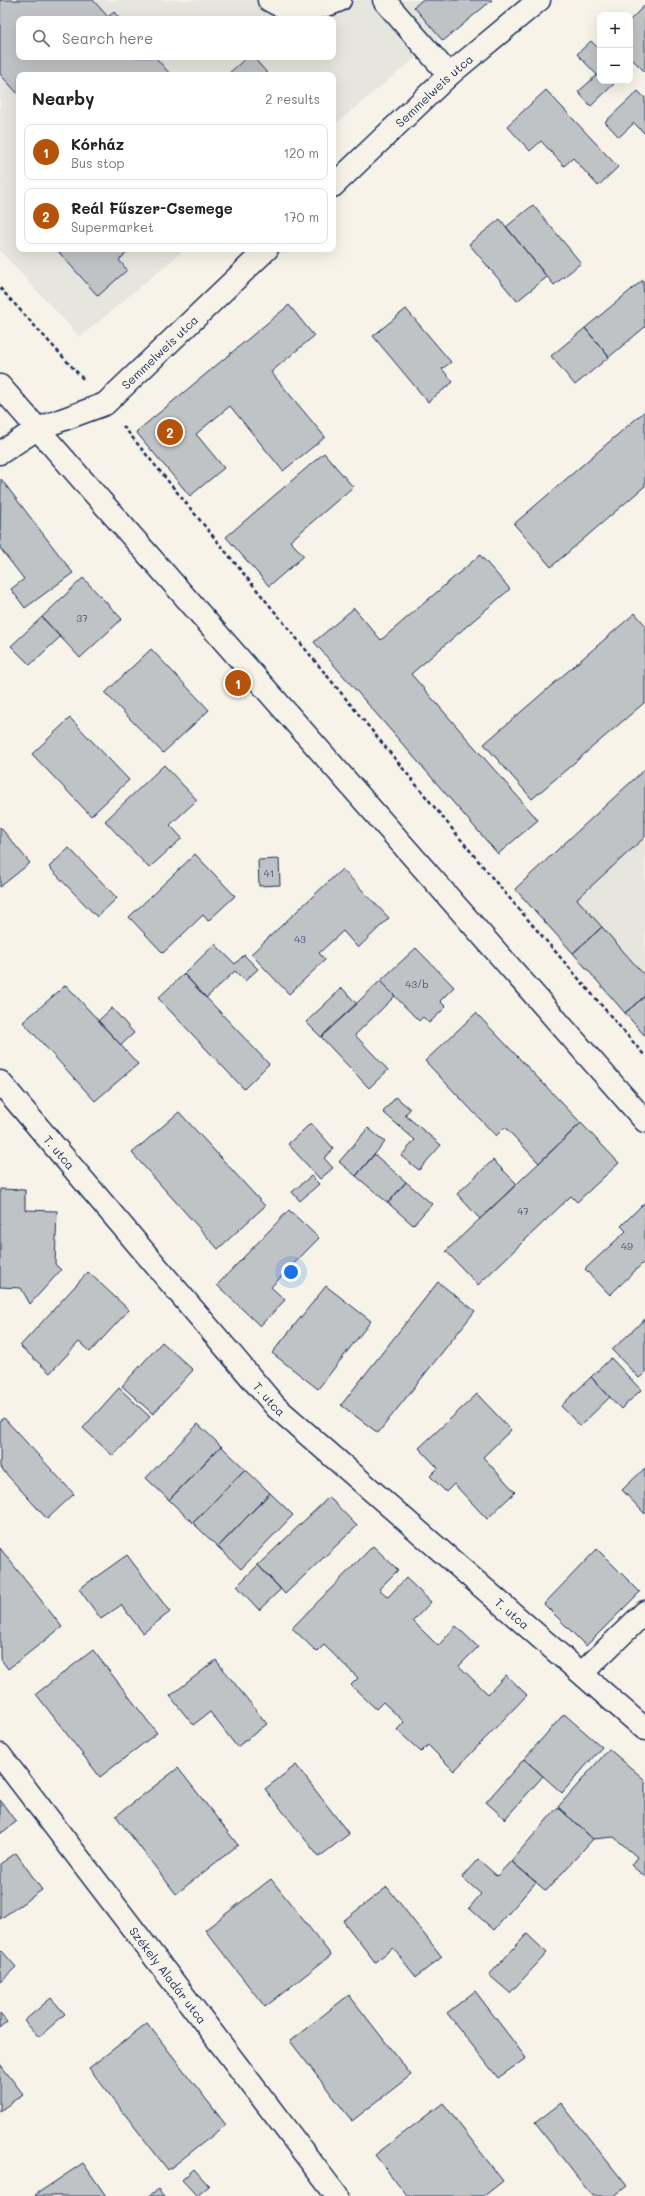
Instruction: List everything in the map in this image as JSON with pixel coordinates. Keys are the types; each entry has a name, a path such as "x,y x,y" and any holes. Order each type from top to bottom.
{"street":[{"path":"269,0 289,8 306,9 323,7 340,0"},
{"path":"384,0 449,75"},
{"name":"Semmelweis utca","path":"336,183 449,75 539,0"},
{"name":"Semmelweis utca","path":"0,453 37,429 105,404 264,252"},
{"path":"0,386 645,1121"},
{"name":"T. utca","path":"0,1082 276,1407 645,1729"},
{"path":"582,1673 645,1612"},
{"name":"Székely Aladár utca","path":"0,1755 337,2196"}],"path":[{"path":"0,288 105,404 494,880 645,1056"}],"shaded area":[{"path":"0,0 485,0 336,124 336,72 16,72 16,252 181,252 80,337 0,251"},
{"path":"645,769 645,1036 515,889"}],"building":[{"path":"0,0 93,0 107,16 16,16 16,60 158,60 168,72 16,72 16,92 0,74"},
{"path":"422,0 492,0 443,41 414,7"},
{"path":"645,5 645,72 633,60 633,17"},
{"path":"114,12 117,16 109,16"},
{"path":"591,41 597,47 597,75 577,54"},
{"path":"244,60 256,60 266,72 230,72"},
{"path":"597,75 597,84 614,84 591,106 578,92"},
{"path":"546,90 618,167 598,186 573,158 564,166 541,141 530,151 507,126"},
{"path":"638,91 645,98 645,134 634,123 619,137 605,122"},
{"path":"533,205 581,263 554,285 506,227"},
{"path":"500,219 547,277 517,301 469,244"},
{"path":"59,252 128,252 119,260 127,270 98,296"},
{"path":"643,280 645,327 609,357 585,328"},
{"path":"289,305 314,336 271,372 325,437 283,471 230,406 196,434 224,468 190,496 136,432"},
{"path":"406,309 451,362 442,369 453,382 428,402 373,336"},
{"path":"585,328 609,357 575,385 551,356"},
{"path":"645,411 645,486 551,567 514,524"},
{"path":"324,453 353,487 290,541 304,556 269,586 226,537"},
{"path":"1,479 73,573 25,608 11,589 24,579 0,548"},
{"path":"480,555 510,589 411,674 538,820 498,854 314,642 354,608 381,640"},
{"path":"83,578 122,619 80,658 42,617"},
{"path":"635,613 645,625 645,702 532,799 484,744"},
{"path":"42,617 60,637 30,665 11,646"},
{"path":"151,649 209,710 163,753 105,693"},
{"path":"70,718 129,780 91,816 32,754"},
{"path":"164,765 197,800 170,825 182,838 149,868 105,821"},
{"path":"645,769 645,837 577,899 602,927 573,953 515,889"},
{"path":"0,827 30,863 0,887"},
{"path":"69,848 117,898 97,917 49,867"},
{"path":"195,854 235,896 208,921 203,915 163,953 129,917"},
{"path":"279,859 280,885 259,886 258,860"},
{"path":"342,869 389,918 358,948 343,931 319,953 325,960 289,994 251,954"},
{"path":"602,927 645,976 645,996 625,1013 573,953"},
{"path":"215,944 235,964 244,955 258,969 245,981 235,971 206,998 184,974"},
{"path":"416,948 454,987 440,1001 446,1007 429,1023 423,1017 419,1021 380,981"},
{"path":"184,974 269,1064 244,1089 158,998"},
{"path":"380,981 395,996 355,1035 388,1070 369,1088 321,1037"},
{"path":"66,985 138,1064 95,1101 23,1022"},
{"path":"342,988 357,1004 321,1037 306,1022"},
{"path":"645,996 645,1036 625,1013"},
{"path":"112,1008 134,1033 121,1045 98,1021"},
{"path":"476,1013 581,1123 539,1163 505,1127 496,1136 425,1061"},
{"path":"396,1097 410,1109 405,1115 441,1145 419,1170 401,1156 415,1140 383,1112"},
{"path":"179,1112 265,1206 218,1249 132,1153"},
{"path":"311,1123 334,1149 324,1158 333,1168 320,1179 288,1144"},
{"path":"581,1123 619,1163 577,1202 571,1196 478,1285 446,1251"},
{"path":"368,1128 385,1142 356,1176 339,1162"},
{"path":"374,1154 406,1182 388,1203 356,1176"},
{"path":"493,1160 517,1184 480,1219 457,1194"},
{"path":"311,1176 319,1184 300,1201 292,1192"},
{"path":"406,1182 432,1204 413,1225 388,1203"},
{"path":"0,1189 25,1190 25,1210 57,1211 55,1264 61,1270 30,1304 21,1288 0,1287"},
{"path":"645,1202 645,1261 610,1295 585,1269 626,1231 621,1226"},
{"path":"289,1210 319,1238 271,1287 285,1300 260,1326 217,1285"},
{"path":"88,1272 129,1310 90,1352 79,1342 50,1373 20,1346"},
{"path":"438,1282 475,1311 378,1433 341,1405"},
{"path":"326,1286 371,1321 318,1389 272,1353"},
{"path":"645,1319 645,1373 639,1378 612,1350"},
{"path":"162,1342 193,1370 153,1414 122,1386"},
{"path":"611,1358 641,1390 621,1409 591,1377"},
{"path":"591,1377 610,1397 580,1426 561,1406"},
{"path":"119,1388 150,1417 113,1456 83,1428"},
{"path":"477,1394 511,1430 483,1457 515,1492 487,1519 454,1484 446,1492 430,1476 438,1468 419,1448"},
{"path":"4,1418 74,1494 47,1519 0,1467 0,1421"},
{"path":"198,1424 221,1446 169,1500 146,1478"},
{"path":"221,1446 245,1469 193,1523 169,1500"},
{"path":"645,1468 645,1514 622,1490"},
{"path":"245,1469 270,1493 218,1547 193,1523"},
{"path":"270,1493 293,1515 241,1569 218,1547"},
{"path":"329,1497 357,1526 285,1594 258,1565"},
{"path":"373,1546 398,1570 379,1589 388,1597 406,1578 431,1602 413,1621 438,1646 456,1626 478,1647 459,1666 488,1694 506,1675 527,1695 454,1771 428,1745 421,1752 397,1730 404,1722 383,1702 376,1709 351,1685 358,1678 324,1645 317,1652 292,1628"},
{"path":"0,1548 62,1627 8,1669 0,1658"},
{"path":"597,1549 640,1592 586,1646 544,1604"},
{"path":"127,1555 170,1612 143,1633 121,1605 101,1619 79,1589"},
{"path":"258,1565 281,1589 259,1610 237,1586"},
{"path":"93,1650 157,1733 100,1777 36,1694"},
{"path":"216,1660 267,1724 237,1747 210,1712 193,1725 170,1696"},
{"path":"564,1714 602,1747 562,1793 524,1759"},
{"path":"609,1749 645,1780 645,1877 631,1865 637,1857 614,1837 593,1839 558,1807"},
{"path":"524,1759 543,1776 505,1819 486,1802"},
{"path":"296,1765 349,1834 319,1857 265,1789"},
{"path":"178,1768 238,1845 176,1894 116,1816"},
{"path":"0,1800 16,1822 0,1834"},
{"path":"558,1807 593,1839 546,1891 511,1861"},
{"path":"16,1853 42,1890 0,1919 0,1864"},
{"path":"478,1859 497,1876 511,1861 536,1882 494,1930 469,1908 481,1894 462,1877"},
{"path":"271,1879 331,1955 265,2007 205,1930"},
{"path":"387,1887 442,1957 416,1977 393,1948 375,1962 343,1921"},
{"path":"527,1934 547,1953 510,1993 489,1975"},
{"path":"2,1951 16,1967 0,1982 0,1953"},
{"path":"475,1991 526,2058 498,2078 447,2013"},
{"path":"349,1995 411,2075 352,2121 290,2041"},
{"path":"51,1998 65,2014 39,2037 24,2021"},
{"path":"0,2014 7,2022 0,2028"},
{"path":"147,2023 226,2125 168,2170 89,2068"},
{"path":"0,2064 23,2094 0,2111"},
{"path":"443,2103 503,2181 484,2196 407,2196 375,2155"},
{"path":"561,2103 627,2186 614,2196 592,2196 535,2123"},
{"path":"83,2163 106,2196 35,2195"},
{"path":"194,2169 209,2186 197,2196 182,2180"},
{"path":"158,2189 164,2196 149,2196"}],"place":[{"name":"Reál Fűszer-Csemege","path":"170,432"},
{"name":"Kórház","path":"238,683"}]}
